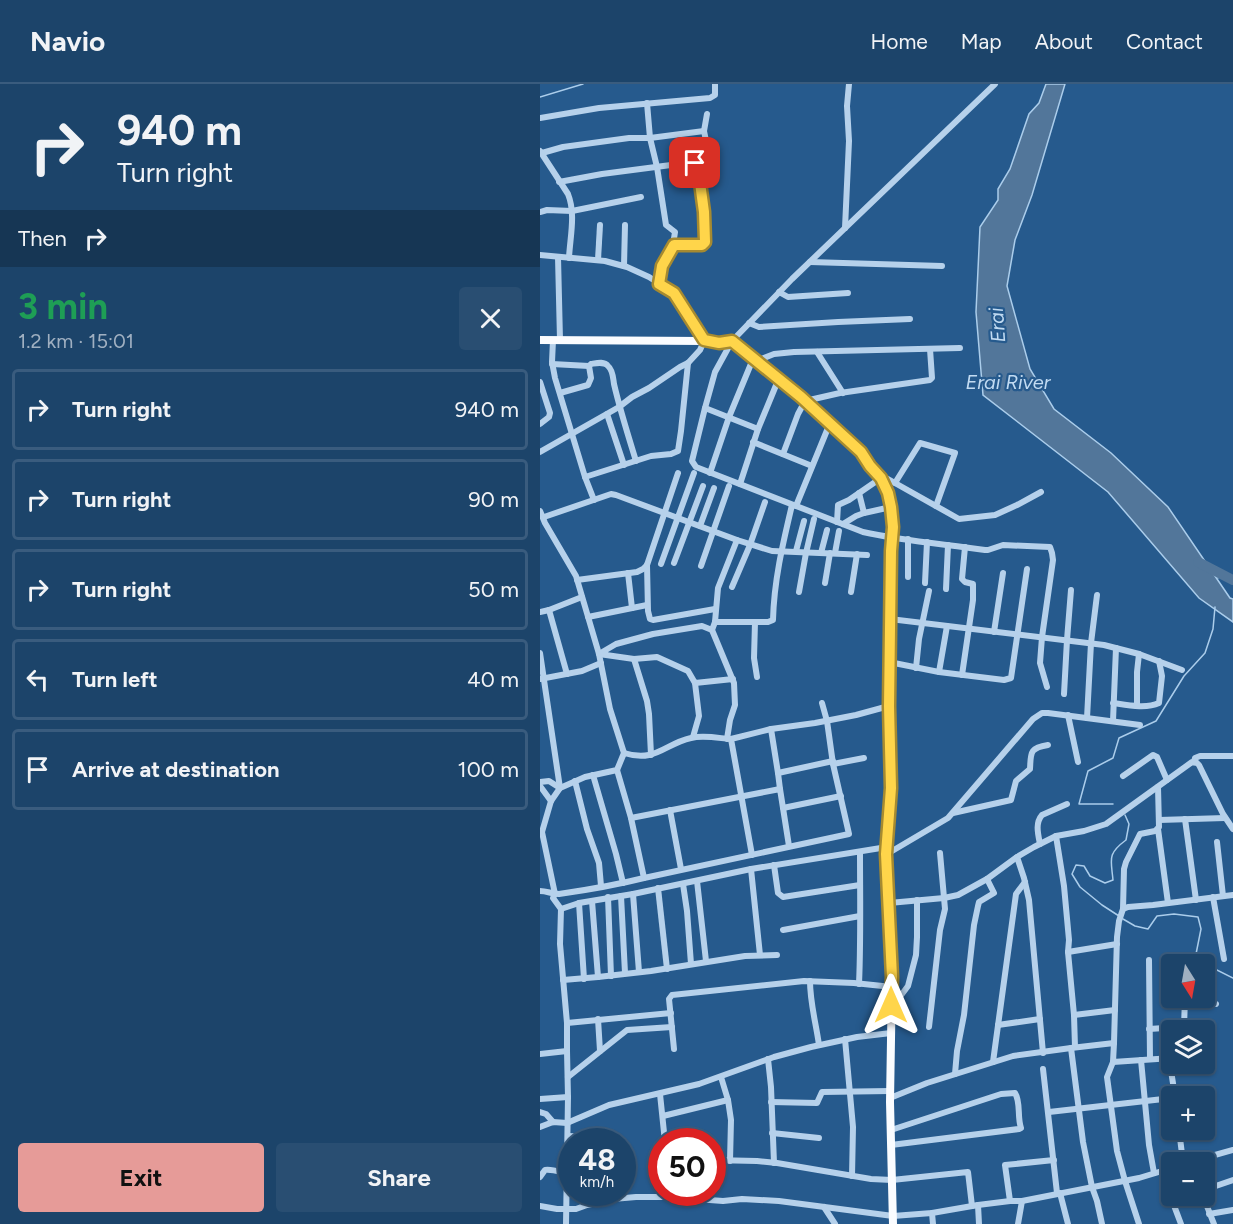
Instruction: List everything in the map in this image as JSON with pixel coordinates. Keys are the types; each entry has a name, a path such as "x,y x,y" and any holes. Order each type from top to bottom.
{"main road":[{"path":"540,340 704,340 719,343 732,341 779,378 861,452 879,475 888,493 893,527 889,662 891,788 887,851 892,987 890,1095 893,1220"}],"street":[{"path":"540,118 599,108 710,98 715,95 716,84"},
{"path":"845,228 849,84"},
{"path":"995,84 779,292 732,341 715,372 692,461 696,467 710,473 863,532 892,538 988,550 1003,545 1050,547 1053,560 1040,663 1047,687"},
{"path":"647,103 650,138 657,166 666,225 675,232 674,245 662,266 659,284"},
{"path":"559,182 707,159 710,153 704,131 707,114"},
{"path":"569,258 572,211 568,194 541,152 629,138 650,138 704,131"},
{"path":"674,245 702,245 705,242 704,212 698,168 693,161"},
{"path":"540,212 544,210 572,211 641,197"},
{"path":"597,260 600,225"},
{"path":"624,266 625,225"},
{"path":"540,255 597,260 624,266 649,277 674,293 704,340 700,350 688,363 619,407 540,452"},
{"path":"558,257 556,340 552,364 585,477 594,500"},
{"path":"810,262 942,266"},
{"path":"779,292 788,297 848,293"},
{"path":"749,323 759,327 910,319"},
{"path":"710,473 729,417 755,360 783,353 960,348"},
{"path":"783,454 805,401 811,398 931,380 930,349"},
{"path":"817,352 843,393"},
{"path":"552,364 589,366 606,363 609,366 636,461"},
{"path":"585,477 651,456 673,454 678,450 688,363"},
{"path":"560,393 588,385 591,378 589,366"},
{"path":"540,424 549,417 550,413 540,381 555,378"},
{"path":"740,484 753,442 779,378"},
{"path":"705,408 758,429"},
{"path":"607,414 624,465"},
{"path":"715,622 770,622 773,620 774,585 794,505 830,423"},
{"path":"753,442 812,466"},
{"path":"895,483 920,443 955,453 936,506"},
{"path":"678,473 647,565 648,615 653,620 716,609"},
{"path":"661,564 694,473"},
{"path":"840,523 838,505 859,493 879,475 959,519 1002,513 1041,492"},
{"path":"674,563 703,486"},
{"path":"701,566 729,486"},
{"path":"700,526 714,488"},
{"path":"859,493 864,513"},
{"path":"644,878 632,818 617,770 624,753 609,709 599,654 577,580 542,519 604,496 616,495 772,551 867,555"},
{"path":"732,587 765,502"},
{"path":"840,523 864,513 891,507"},
{"path":"799,592 814,519"},
{"path":"796,551 804,521"},
{"path":"821,553 827,530"},
{"path":"825,583 839,531"},
{"path":"908,539 908,577"},
{"path":"737,540 718,588 715,622 712,630 733,679 735,705 730,720 729,739 752,855"},
{"path":"925,583 927,542"},
{"path":"946,589 948,545"},
{"path":"962,675 973,600 973,584 962,579 965,547"},
{"path":"851,592 857,554"},
{"path":"577,580 628,573 640,570 647,565"},
{"path":"889,662 1004,681 1011,678 1027,569"},
{"path":"628,573 632,608"},
{"path":"994,632 1003,573"},
{"path":"1064,694 1071,590"},
{"path":"916,668 929,591"},
{"path":"1087,718 1091,643 1097,596"},
{"path":"540,612 582,597"},
{"path":"588,617 648,604"},
{"path":"549,610 567,674"},
{"path":"890,619 1091,643 1139,654 1182,670"},
{"path":"755,622 753,658 757,677"},
{"path":"599,654 615,644 653,634 702,626 712,630"},
{"path":"939,672 947,626"},
{"path":"1113,721 1116,648"},
{"path":"540,653 560,788"},
{"path":"599,654 634,659 657,657 688,671 695,683 699,716 693,737"},
{"path":"1137,706 1139,654"},
{"path":"634,659 647,701 651,755"},
{"path":"1113,703 1137,706 1159,703 1162,676 1159,661"},
{"path":"542,678 582,671 600,663"},
{"path":"695,683 733,679"},
{"path":"541,890 555,894 623,883 849,834 822,703"},
{"path":"624,753 636,757 651,755 693,737 729,739 771,729 827,721 889,706"},
{"path":"561,909 579,903 751,869 860,852 887,851 948,818 1039,715 1048,712 1140,725"},
{"path":"1068,715 1078,762"},
{"path":"771,729 789,846"},
{"path":"952,813 1011,800 1016,781 1030,769 1032,751 1036,747 1048,745"},
{"path":"1123,776 1153,755 1157,758 1167,780"},
{"path":"889,903 958,896 987,879 1017,857 1056,836 1106,824 1200,756 1231,756 1233,766"},
{"path":"778,773 864,758"},
{"path":"1194,762 1199,765 1225,818 1233,829"},
{"path":"567,1128 567,1023 560,944 561,909 553,898 555,894 542,832 551,801 560,788 593,775 617,770"},
{"path":"593,775 623,883"},
{"path":"551,801 540,784 549,781 560,788"},
{"path":"575,781 587,830 599,863 601,886"},
{"path":"1158,787 1158,829 1168,903"},
{"path":"632,818 780,789"},
{"path":"783,808 841,796"},
{"path":"1040,844 1038,821 1042,815 1066,804"},
{"path":"670,810 681,869"},
{"path":"1159,820 1225,818"},
{"path":"1185,819 1196,900"},
{"path":"1139,1224 1117,1151 1107,1077 1113,1062 1117,944 1122,910 1124,869 1140,834 1158,829"},
{"path":"1056,836 1069,940 1074,1015 1073,1048 1083,1142 1102,1224"},
{"path":"1217,843 1223,896"},
{"path":"859,984 860,852"},
{"path":"929,1027 940,930 945,909 940,853"},
{"path":"1017,857 1029,900 1043,1053"},
{"path":"774,865 778,893 783,897 860,885"},
{"path":"751,869 760,955"},
{"path":"955,1074 978,906 979,902 994,893 987,879"},
{"path":"697,881 706,961"},
{"path":"993,1062 1016,894 1025,882"},
{"path":"683,884 691,964"},
{"path":"658,888 667,969"},
{"path":"633,894 639,972"},
{"path":"1122,910 1128,907 1233,895"},
{"path":"621,896 625,974"},
{"path":"608,897 611,976"},
{"path":"1214,897 1224,959"},
{"path":"891,1005 908,986 916,955 917,900"},
{"path":"592,901 598,977"},
{"path":"579,903 584,979"},
{"path":"783,930 860,916"},
{"path":"1068,952 1117,944"},
{"path":"563,980 667,969 745,956 777,955"},
{"path":"1149,960 1150,1059"},
{"path":"674,1049 669,999 672,995 810,981 892,987"},
{"path":"810,981 812,1010 819,1045"},
{"path":"1074,1015 1115,1010"},
{"path":"567,1023 671,1013"},
{"path":"598,1019 600,1051"},
{"path":"998,1025 1040,1019"},
{"path":"568,1077 627,1030 672,1027"},
{"path":"1149,1029 1161,1028"},
{"path":"540,1127 553,1122 567,1123 609,1105 699,1084 768,1059 819,1045 891,1033"},
{"path":"845,1039 853,1127 852,1176"},
{"path":"771,1102 817,1103 822,1092 890,1095 1013,1056 1114,1044"},
{"path":"540,1054 567,1051"},
{"path":"1113,1062 1161,1058"},
{"path":"768,1059 774,1163"},
{"path":"1141,1060 1149,1145 1181,1224"},
{"path":"1043,1069 1059,1193 1068,1224"},
{"path":"721,1077 731,1120 730,1161"},
{"path":"891,1130 1000,1094 1013,1093 1018,1096 1018,1120 1021,1128 1019,1129 891,1145"},
{"path":"660,1094 664,1128"},
{"path":"540,1099 568,1097"},
{"path":"1049,1112 1161,1098"},
{"path":"663,1116 728,1100"},
{"path":"540,1112 546,1114 553,1122"},
{"path":"772,1133 819,1138"},
{"path":"1215,1155 1233,1150"},
{"path":"1010,1201 1005,1165 1054,1160"},
{"path":"726,1161 757,1161 892,1180 968,1172 979,1224"},
{"path":"540,1177 545,1170 558,1171"},
{"path":"726,1201 757,1199 779,1201 893,1220 975,1206 1022,1201 1125,1181 1161,1171"},
{"path":"1215,1186 1233,1180"},
{"path":"1018,1224 1022,1201"},
{"path":"540,1206 565,1210 583,1206"},
{"path":"565,1206 566,1224"},
{"path":"1206,1206 1214,1224"},
{"path":"824,1207 835,1224"},
{"path":"1209,1214 1233,1210"},
{"path":"932,1213 933,1224"}],"water":[{"name":"Erai River","path":"1046,84 1065,84 1032,195 1015,240 1007,286 1030,369 1054,409 1111,453 1168,507 1230,598 1233,599 1233,622 1199,598 1108,492 983,395 976,312 980,227 998,200 998,189 1010,169 1029,114 1039,103"}],"waterway":[{"path":"540,97 583,84"},
{"name":"Erai","path":"1198,562 1233,580"},
{"name":"Erai","path":"1218,572 1218,578"},
{"path":"1113,804 1079,804 1088,771 1113,758 1119,738 1156,721 1184,676 1205,653 1213,629 1215,607"},
{"path":"1119,916 1080,887 1072,874 1076,865 1084,866 1090,876 1105,883 1113,880 1113,853 1126,840 1129,824 1125,815"},
{"path":"1123,919 1135,926 1148,929 1157,916 1174,914 1198,917 1201,929 1195,959 1233,978"}],"route":[{"path":"695,163 698,166 704,212 705,244 674,245 662,266 659,284 674,293 704,340 719,343 732,341 830,423 861,452 881,478 888,493 893,527 889,662 891,788 886,854 892,977 891,1005"}]}
